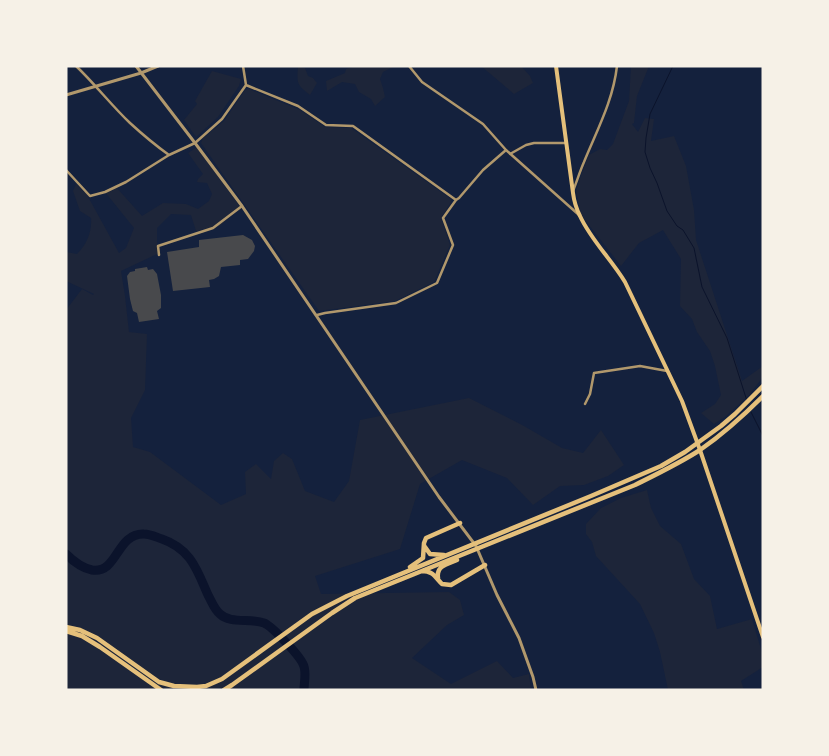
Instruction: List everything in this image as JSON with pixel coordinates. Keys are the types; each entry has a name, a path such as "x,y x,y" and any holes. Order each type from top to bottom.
{"highway":[{"path":"486,542 634,485 665,470 700,450 738,416 763,386"},
{"path":"438,580 437,572 442,566 470,550 661,466 753,406 763,396"},
{"path":"401,573 424,556 424,541 426,538 460,523"},
{"path":"424,546 430,554 446,555"},
{"path":"66,627 80,630 97,638 159,682 174,686 206,686 222,679 324,607 446,555 470,550"},
{"path":"224,690 352,600 470,550"},
{"path":"421,571 433,573 445,585 451,585 485,565"},
{"path":"66,632 82,636 161,690"}],"main road":[{"path":"556,66 576,206 580,215 625,282 682,401 763,637"}],"street":[{"path":"76,66 129,122 169,156"},
{"path":"136,66 242,206 439,496 476,546 497,595 519,638 536,690"},
{"path":"66,94 141,73 158,66"},
{"path":"66,170 90,196 105,192 126,182 195,143 222,119 246,85 243,66"},
{"path":"410,66 422,82 483,124 510,154 580,215"},
{"path":"573,193 583,164 608,106 617,66"},
{"path":"246,85 298,106 326,125 353,126 456,200"},
{"path":"510,154 534,143 566,143"},
{"path":"317,315 396,303 437,283 453,245 443,218 456,200 483,170 506,150"},
{"path":"159,255 158,246 213,228 242,206"},
{"path":"585,404 590,394 594,373 640,366 669,372"}],"shaded area":[{"path":"298,66 305,68 308,76 317,83 310,95 298,83"},
{"path":"356,66 395,66 383,72 380,79 385,97 375,106 371,99 359,92 355,84 342,82 327,91 326,81 345,73 346,69"},
{"path":"481,66 521,66 530,76 533,83 514,94"},
{"path":"631,66 649,66 637,96 634,123 632,124 638,132 645,118 654,119 651,141 674,136 686,166 694,210 696,240 742,381 763,366 763,377 749,395 725,417 714,424 701,413 715,404 721,395 715,366 710,351 697,332 692,319 680,306 681,259 663,230 639,243 621,266 581,215 576,191 580,178 589,155 600,149 607,150 613,144 629,101"},
{"path":"212,71 241,79 239,86 218,117 196,137 184,120 197,104 195,101"},
{"path":"249,89 300,110 325,127 351,128 451,199 441,218 450,245 434,282 395,301 319,311 201,143 203,138 224,121 245,90"},
{"path":"197,147 240,207 220,226 196,231 191,215 171,214 157,228 157,254 121,271 129,332 147,334 145,390 131,418 133,447 150,452 221,505 246,494 245,472 256,464 271,479 274,461 283,453 292,459 305,491 334,502 349,481 360,420 469,398 562,448 583,453 601,430 624,465 608,476 584,485 560,486 533,505 507,478 462,460 420,484 400,549 315,576 321,594 449,592 460,600 464,615 447,625 412,658 451,684 497,661 513,678 529,674 531,690 66,690 66,310 82,289 94,294 66,281 66,252 77,254 86,242 91,228 91,218 80,211 73,191 76,184 86,193 119,253 126,248 134,228 105,192 116,187 142,216 163,203 186,204 198,209 209,201 212,194 207,183 197,182 203,174 188,153"},
{"path":"647,490 651,508 660,526 681,544 694,579 710,596 717,629 752,619 763,656 763,667 741,681 744,690 668,690 654,633 640,604 596,556 592,542 586,534 586,524 601,508 621,498"}],"building":[{"path":"243,235 252,240 255,246 248,259 240,260 240,265 221,267 219,276 209,280 210,287 173,291 167,252 199,247 199,240"},
{"path":"147,267 148,270 153,269 157,274 161,295 161,308 157,311 159,319 139,322 137,313 133,311 127,276 130,272 135,271 135,269"}],"waterway":[{"path":"673,66 650,114 645,152 667,211 677,226 683,230 694,248 702,287 727,338 747,401"},
{"path":"751,412 763,436"},
{"path":"66,554 85,568 101,570 107,566 122,546 135,535 148,534 172,543 180,548 192,561 213,605 220,614 229,619 264,623 273,629 291,648 304,667 304,690"}]}
